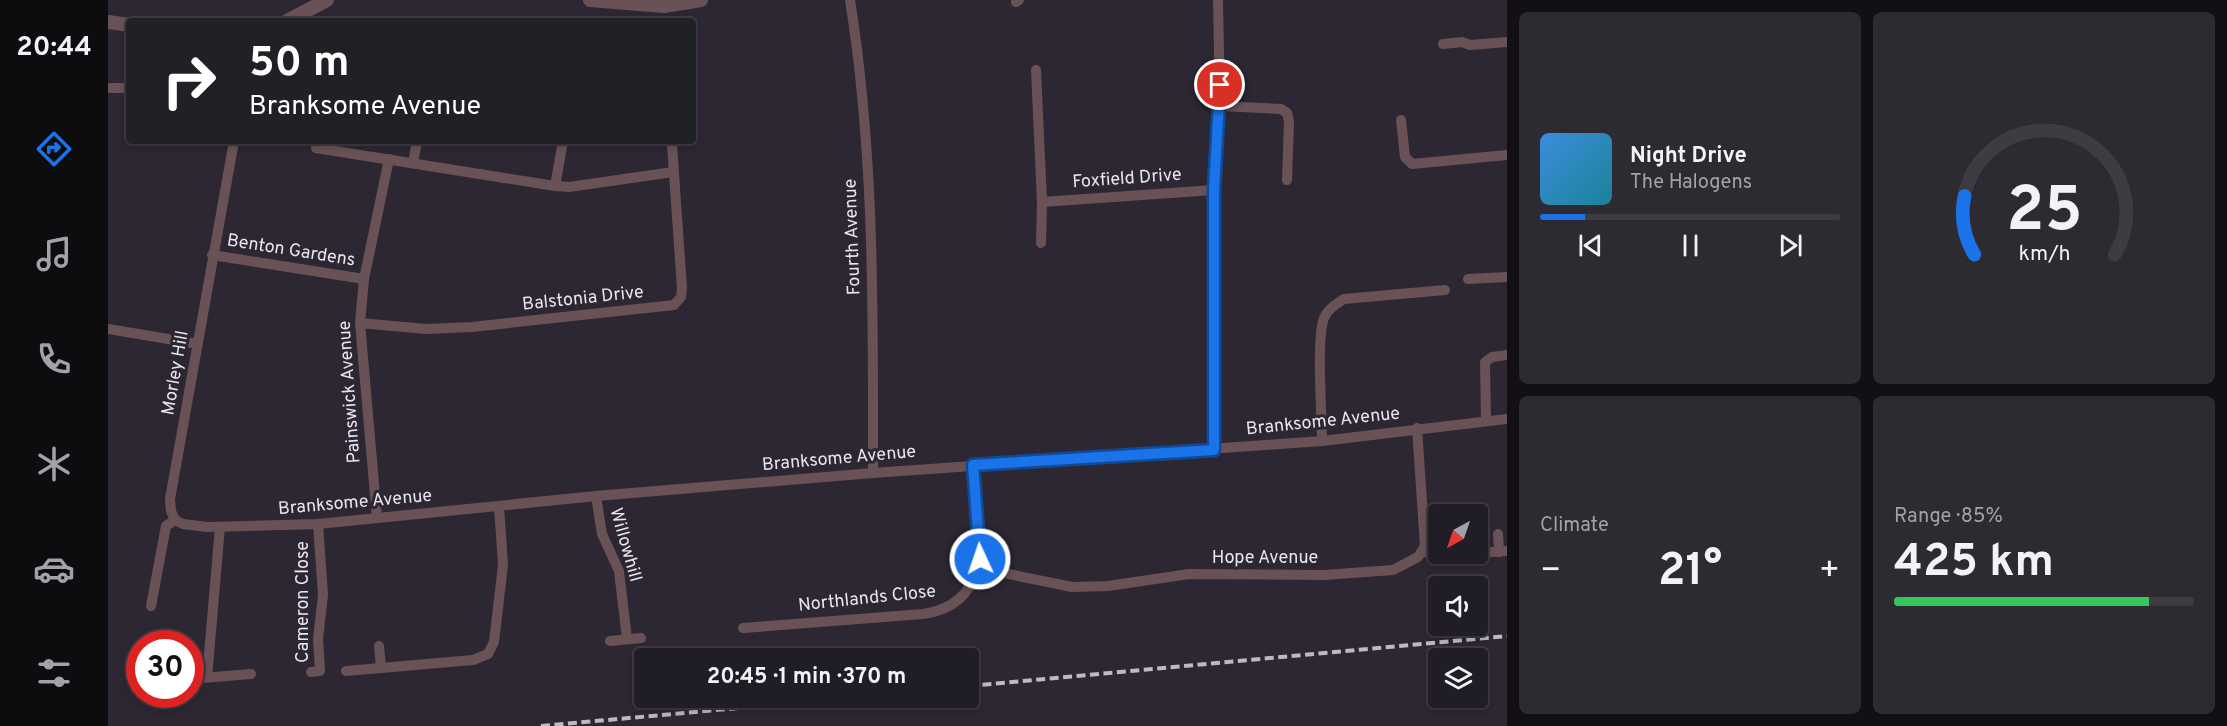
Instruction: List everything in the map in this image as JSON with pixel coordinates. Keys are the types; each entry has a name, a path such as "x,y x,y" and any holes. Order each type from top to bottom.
{"street":[{"path":"293,18 327,0"},
{"path":"590,0 664,6 701,0"},
{"name":"Fourth Avenue","path":"850,0 863,100 867,155 873,359 873,473"},
{"path":"1214,450 1214,189 1220,106 1218,0"},
{"path":"108,22 126,25"},
{"path":"1443,44 1462,42 1470,45 1507,42"},
{"path":"1036,70 1041,243"},
{"path":"108,88 126,88"},
{"path":"1220,106 1281,109 1287,113 1289,121 1287,180"},
{"path":"1401,120 1405,157 1412,164 1507,155"},
{"name":"Morley Hill","path":"175,520 171,511 171,499 212,255 233,144"},
{"path":"413,163 416,144"},
{"path":"555,186 562,144"},
{"name":"Balstonia Drive","path":"360,323 426,329 472,327 674,305 681,297 682,288 672,145"},
{"path":"316,148 569,187 673,172"},
{"name":"Painswick Avenue","path":"377,518 360,323 364,279 389,159"},
{"name":"Foxfield Drive","path":"1041,202 1214,189"},
{"name":"Benton Gardens","path":"212,255 364,279"},
{"path":"1468,279 1507,277"},
{"path":"1322,441 1321,338 1324,318 1331,307 1344,299 1445,290"},
{"path":"108,328 198,344"},
{"path":"1486,421 1485,362 1492,357 1507,356"},
{"name":"Branksome Avenue","path":"175,520 191,526 220,527 318,524 596,496 873,473 1322,441 1507,419"},
{"path":"1418,428 1426,539 1422,552 1428,552"},
{"path":"973,465 980,547 979,568"},
{"name":"Willowhill","path":"596,496 602,534 619,571 627,639"},
{"path":"346,671 473,660 488,654 494,642 503,565 499,506"},
{"path":"152,606 166,526 175,520"},
{"name":"Cameron Close","path":"311,672 320,671 318,639 323,595 318,524"},
{"path":"207,677 220,527"},
{"path":"1488,552 1503,551 1498,534"},
{"name":"Hope Avenue","path":"979,568 1072,586 1108,586 1189,574 1324,575 1393,570 1403,567 1422,552"},
{"name":"Northlands Close","path":"743,628 938,611 952,604 969,588 979,568"},
{"path":"610,640 641,638"},
{"path":"379,646 381,668"},
{"path":"204,677 251,674"}],"railway":[{"path":"979,685 1507,636"},
{"path":"541,726 739,708"}],"route":[{"path":"980,559 973,465 1214,450 1214,189 1220,85"}]}
